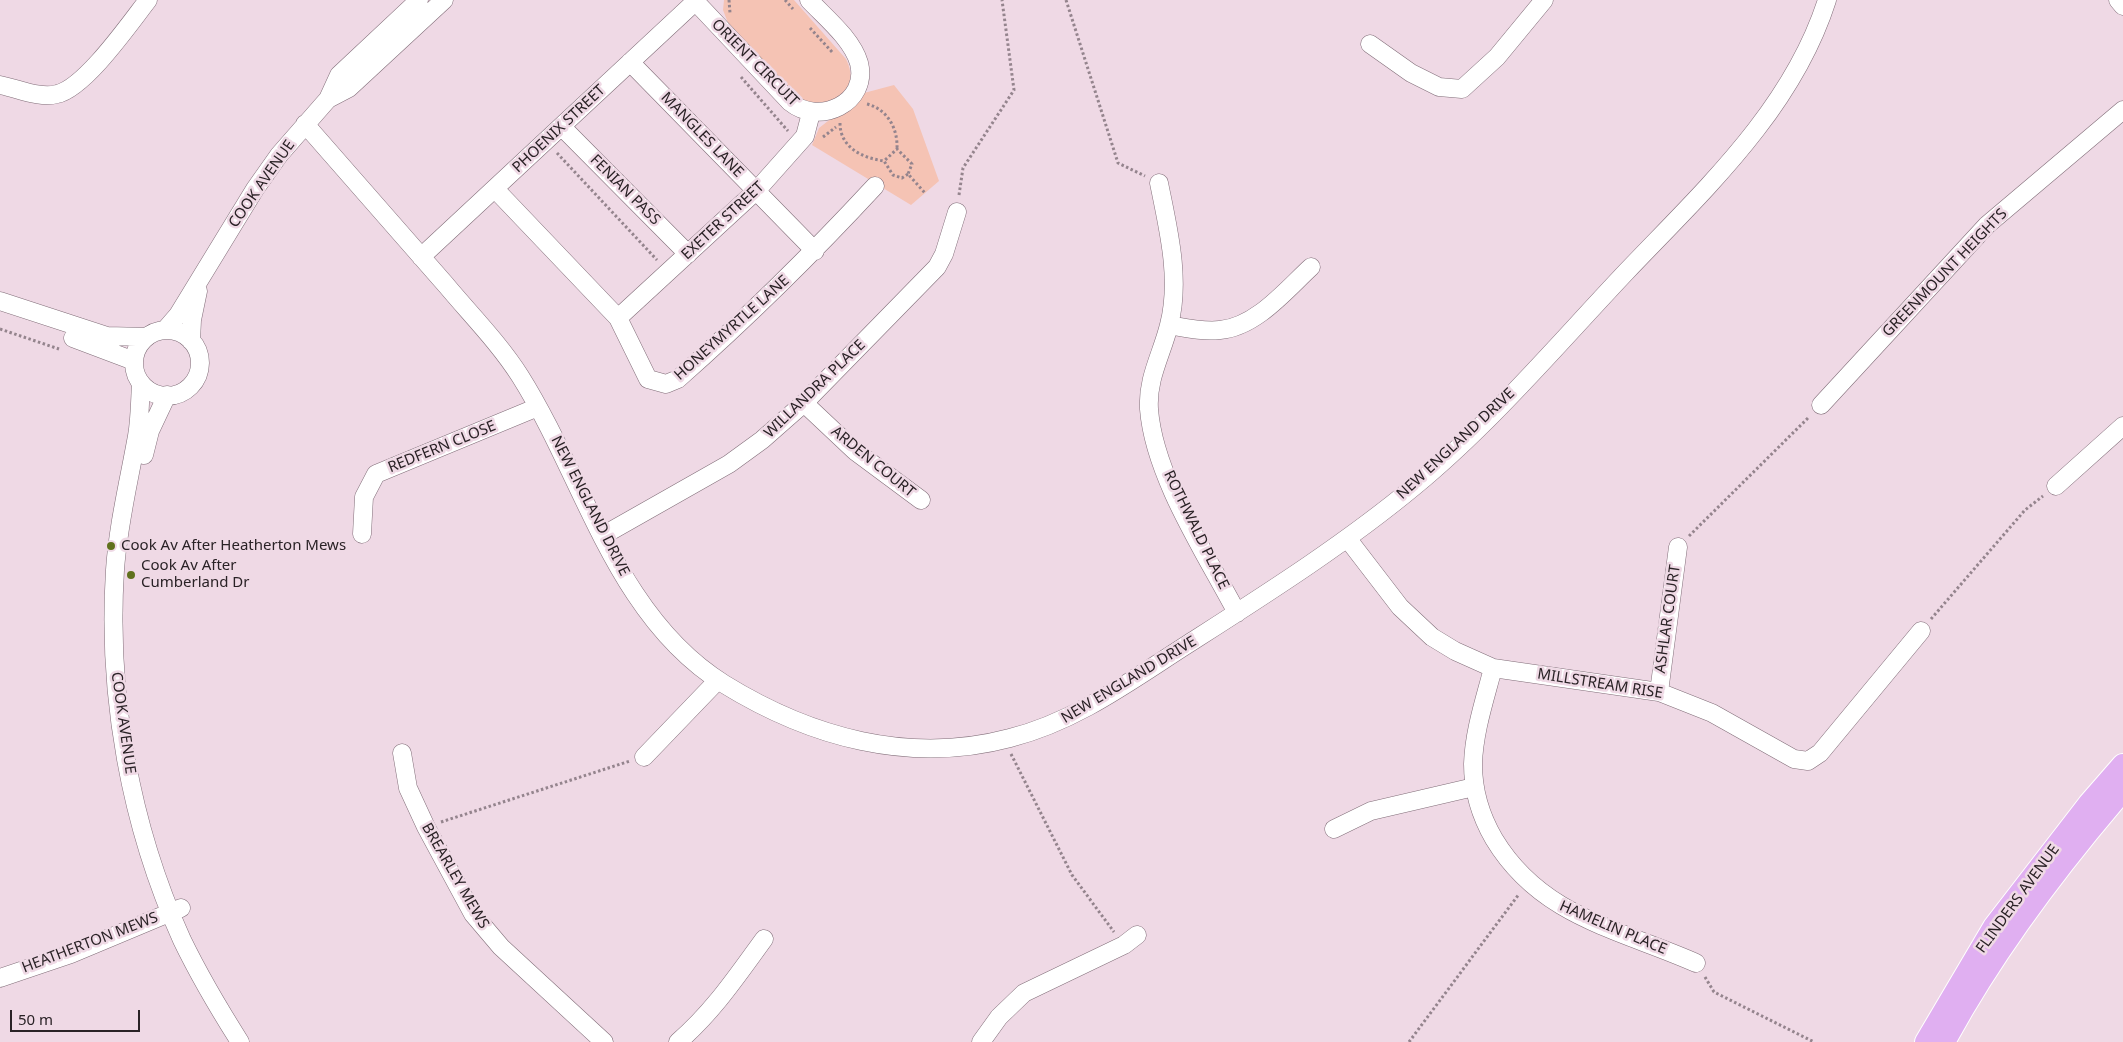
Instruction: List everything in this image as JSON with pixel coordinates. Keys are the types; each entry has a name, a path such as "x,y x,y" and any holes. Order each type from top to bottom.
{"main road":[{"name":"FLINDERS AVENUE","path":"1926,1042 1994,927 2089,804 2123,765"},
{"name":"FLINDERS AVENUE","path":"1944,1042 1980,982 2031,904 2123,790"}],"street":[{"path":"0,85 41,94 58,94 81,80 148,0"},
{"name":"COOK AVENUE","path":"165,330 178,315 255,189 304,124 328,98 339,75 419,0"},
{"name":"ORIENT CIRCUIT","path":"695,1 790,102 812,113 830,112 852,96 856,89 860,71 856,57 846,40 809,0"},
{"path":"1370,44 1411,73 1439,87 1462,89 1497,57 1544,0"},
{"name":"NEW ENGLAND DRIVE","path":"304,124 503,352 557,440 602,536 630,586 652,618 680,650 718,680 763,706 818,731 849,739 909,748 954,748 1004,740 1056,724 1107,696 1237,613 1347,538 1418,484 1478,427 1728,163 1766,118 1796,74 1818,28 1827,0"},
{"path":"2118,0 2123,6"},
{"name":"COOK AVENUE","path":"328,98 349,88 440,1"},
{"name":"PHOENIX STREET","path":"421,257 495,190 567,132 630,62 695,1"},
{"name":"MANGLES LANE","path":"630,62 738,175 757,190 815,251"},
{"name":"GREENMOUNT HEIGHTS","path":"1821,405 1987,225 2123,110"},
{"name":"EXETER STREET","path":"618,318 757,190 799,145 808,130 812,113"},
{"name":"FENIAN PASS","path":"567,132 688,254"},
{"name":"ROTHWALD PLACE","path":"1159,183 1173,267 1169,325 1152,375 1149,407 1151,423 1171,486 1237,613"},
{"name":"HONEYMYRTLE LANE","path":"495,190 618,318 644,374 648,379 660,384 672,382 748,317 815,251 875,186"},
{"name":"WILLANDRA PLACE","path":"602,536 729,464 757,444 804,403 937,266 944,254 957,212"},
{"path":"1169,325 1208,331 1233,328 1248,321 1261,311 1311,267"},
{"name":"COOK AVENUE","path":"191,341 192,320 202,274"},
{"path":"0,301 106,336 146,337 165,330 179,332 191,341 199,358 197,376 185,390 167,395 153,392 141,383 135,372 134,361 137,348 146,337"},
{"path":"0,313 134,361"},
{"name":"COOK AVENUE","path":"141,383 137,435 119,527 115,570 115,665 122,733 130,780 150,852 212,997 240,1042"},
{"name":"COOK AVENUE","path":"167,395 150,431 135,495 126,563 124,630 129,697 140,770 176,910 253,1042"},
{"name":"ARDEN COURT","path":"804,403 855,451 921,500"},
{"name":"REDFERN CLOSE","path":"362,534 364,497 376,474 538,407"},
{"path":"2056,486 2123,426"},
{"name":"MILLSTREAM RISE","path":"1347,538 1400,607 1432,637 1455,651 1493,668 1658,692 1712,713 1794,759 1808,760 1820,753 1921,631"},
{"name":"ASHLAR COURT","path":"1658,692 1678,547"},
{"name":"HAMELIN PLACE","path":"1493,668 1475,740 1474,787 1479,808 1506,857 1527,883 1556,904 1575,914 1696,963"},
{"path":"644,757 718,680"},
{"name":"BREARLEY MEWS","path":"402,753 408,788 426,827 473,914 486,932 604,1042"},
{"path":"1334,829 1371,811 1474,787"},
{"name":"HEATHERTON MEWS","path":"0,978 71,954 176,910"},
{"path":"678,1042 705,1018 764,939"},
{"path":"981,1042 999,1017 1024,993 1131,940"}],"path":[{"path":"729,0 733,19"},
{"path":"785,0 798,14"},
{"path":"957,212 963,168 1014,90 1002,0"},
{"path":"1066,0 1118,163 1159,183"},
{"path":"804,21 835,56"},
{"path":"740,76 799,145"},
{"path":"842,121 839,124 841,134 851,148 863,156 884,161 894,175 902,178 908,174 912,164 897,148 894,129 887,115 874,106 863,103"},
{"path":"550,159 557,153 567,132"},
{"path":"884,161 897,148"},
{"path":"557,153 668,272"},
{"path":"908,174 925,193"},
{"path":"0,329 64,350"},
{"path":"1678,547 1821,405"},
{"path":"1921,631 2025,510 2056,486"},
{"path":"1004,740 1072,875 1131,940"},
{"path":"426,827 644,757"},
{"path":"1409,1042 1527,883"},
{"path":"1696,963 1714,992 1814,1042"}],"shaded area":[{"path":"724,0 794,0 846,59 851,76 846,89 835,99 820,108 797,98 728,23 723,10"},
{"path":"894,85 913,109 939,181 911,205 812,145 819,128 864,93"}],"place":[{"name":"Cook Av After Heatherton Mews","path":"111,546"},
{"name":"Cook Av After Cumberland Dr","path":"131,575"}]}
